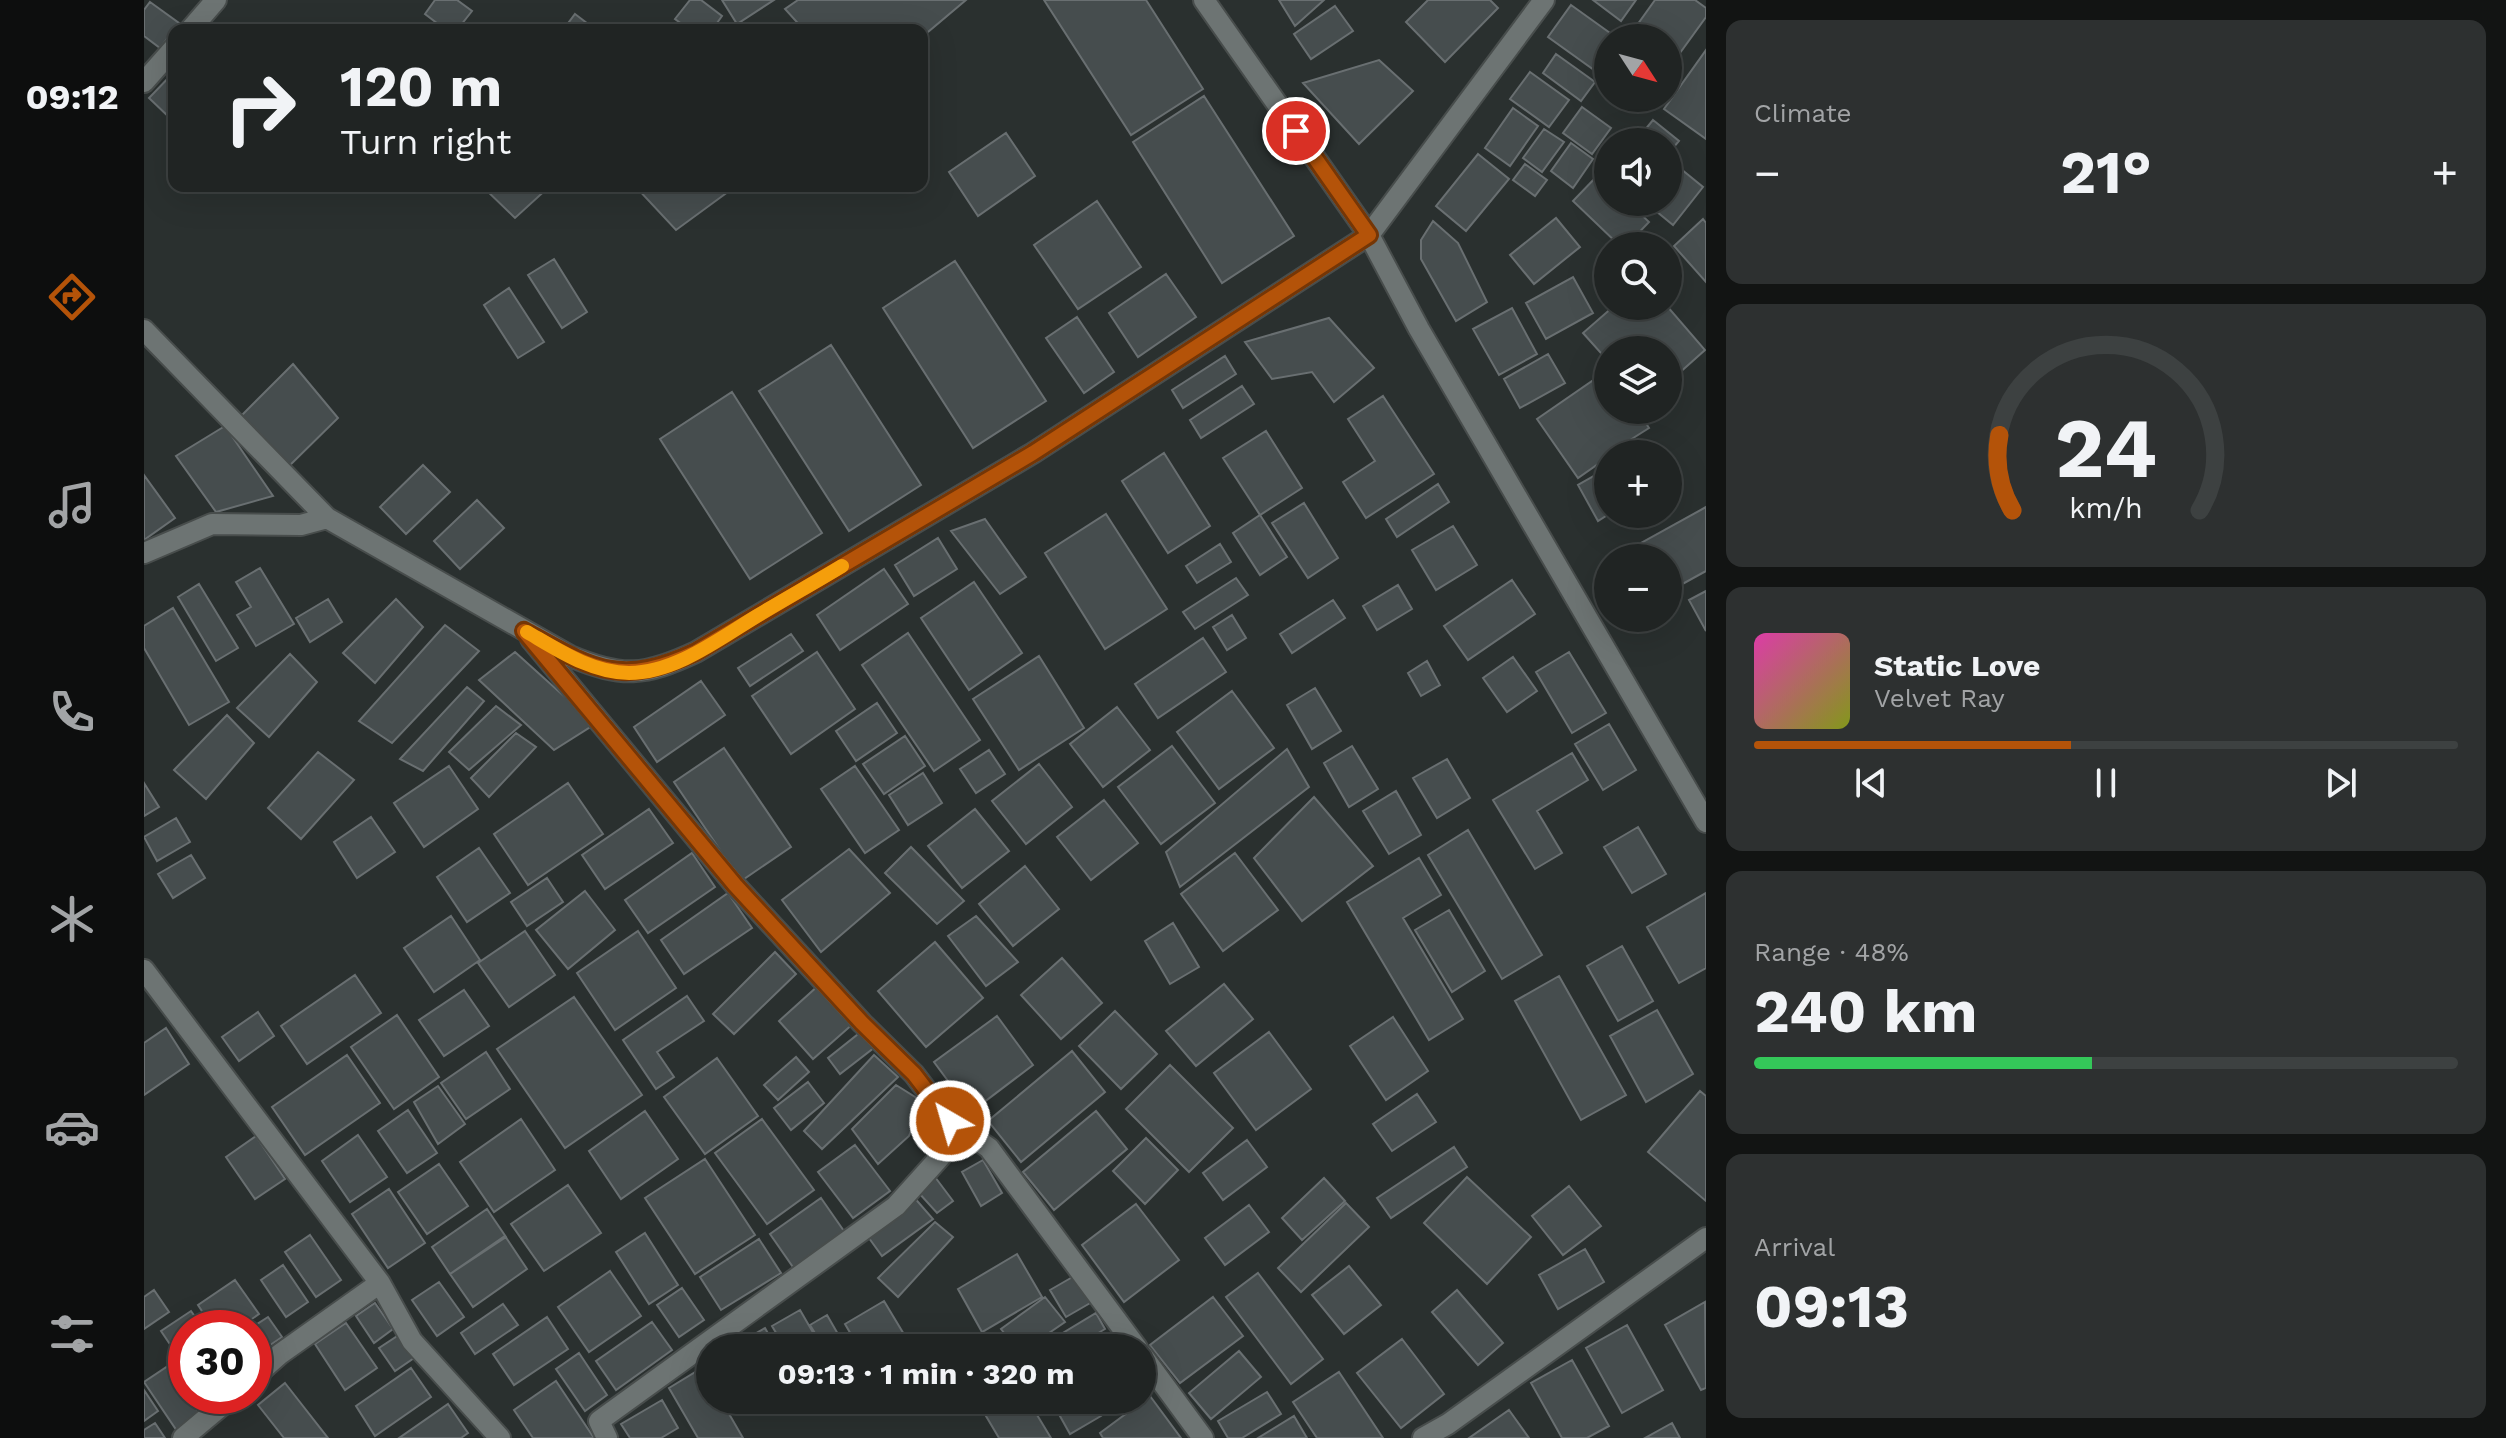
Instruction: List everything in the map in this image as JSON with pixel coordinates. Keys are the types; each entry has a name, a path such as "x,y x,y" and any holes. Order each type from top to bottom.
{"street":[{"path":"195,24 216,0"},
{"path":"1204,0 1369,235 1419,329 1706,822"},
{"path":"144,330 327,518 570,656 599,668 630,673 666,666 1033,453 1369,235 1544,0"},
{"path":"144,82 168,55"},
{"path":"144,553 212,524 301,525 327,518"},
{"path":"524,631 735,885 862,1023 914,1074 950,1121 989,1148 1127,1334"},
{"path":"144,970 380,1283 412,1341 500,1438"},
{"path":"607,1438 599,1421 896,1206 941,1156 950,1121"},
{"path":"1423,1438 1448,1424 1706,1238"},
{"path":"272,1361 380,1283"},
{"path":"1156,1374 1203,1438"},
{"path":"183,1438 212,1414"}],"building":[{"path":"435,0 457,0 472,11 462,24 438,24 425,14"},
{"path":"690,0 701,0 722,16 716,24 682,24 675,19"},
{"path":"722,0 774,0 737,24"},
{"path":"798,0 966,0 928,32 928,24 799,24 785,9"},
{"path":"1044,0 1146,0 1203,89 1131,135"},
{"path":"1279,0 1324,0 1295,26"},
{"path":"1428,0 1490,0 1498,8 1445,62 1406,22"},
{"path":"1593,0 1636,0 1621,21"},
{"path":"1655,0 1695,0 1706,8 1706,17 1682,50 1682,24 1638,24"},
{"path":"150,2 179,23 168,24 168,37 160,48 144,36 144,10"},
{"path":"1571,5 1597,24 1594,24 1594,70 1548,37"},
{"path":"1335,6 1353,31 1311,59 1294,34"},
{"path":"575,14 588,24 568,24"},
{"path":"1706,50 1706,139 1668,112 1682,112 1682,84"},
{"path":"1556,54 1594,83 1581,101 1543,73"},
{"path":"1379,60 1413,91 1359,144 1303,83"},
{"path":"1530,72 1569,100 1549,127 1510,99"},
{"path":"168,78 168,116 149,98"},
{"path":"1204,96 1294,236 1222,283 1133,142"},
{"path":"1582,107 1611,128 1594,128 1592,154 1563,133"},
{"path":"1513,108 1538,126 1510,166 1485,148"},
{"path":"1653,120 1663,128 1646,128"},
{"path":"1544,129 1564,142 1542,172 1523,158"},
{"path":"1006,133 1035,176 978,216 949,172"},
{"path":"1571,143 1593,159 1573,188 1551,171"},
{"path":"1478,154 1509,179 1466,231 1436,206"},
{"path":"1525,164 1547,180 1535,196 1513,180"},
{"path":"1682,170 1703,187 1682,214"},
{"path":"1594,179 1594,216 1643,216 1649,222 1639,232 1605,232 1573,201"},
{"path":"488,192 543,192 515,218"},
{"path":"641,192 728,192 676,230"},
{"path":"1097,201 1141,267 1078,309 1034,245"},
{"path":"1662,216 1680,216 1673,225"},
{"path":"1556,218 1580,247 1534,284 1510,255"},
{"path":"1703,219 1706,223 1706,282 1682,255 1682,239"},
{"path":"1433,221 1458,243 1487,302 1456,321 1421,259 1421,240"},
{"path":"554,259 587,312 562,328 528,275"},
{"path":"955,261 1046,401 973,448 883,308"},
{"path":"1166,274 1196,317 1138,357 1109,313"},
{"path":"1573,277 1593,313 1546,339 1526,303"},
{"path":"509,288 544,342 518,358 484,305"},
{"path":"1512,308 1537,354 1499,375 1473,329"},
{"path":"1077,317 1114,372 1084,393 1046,338"},
{"path":"1329,318 1374,368 1334,402 1312,372 1272,379 1245,342"},
{"path":"1598,320 1679,320 1705,350 1682,371 1682,336 1594,336 1594,345 1583,333"},
{"path":"831,345 921,485 849,531 759,391"},
{"path":"1548,354 1565,383 1520,408 1504,379"},
{"path":"1225,356 1236,374 1183,408 1172,390"},
{"path":"293,364 338,418 283,472 237,420"},
{"path":"1594,380 1594,424 1646,424 1649,428 1630,440 1594,440 1594,467 1578,478 1537,419"},
{"path":"1242,386 1254,404 1201,438 1190,420"},
{"path":"732,392 822,533 750,579 660,439"},
{"path":"1383,396 1434,474 1366,518 1343,482 1375,461 1348,419"},
{"path":"225,426 273,496 216,512 176,456"},
{"path":"1266,431 1302,488 1260,515 1223,458"},
{"path":"1164,453 1210,526 1168,553 1122,481"},
{"path":"423,465 450,492 406,534 380,507"},
{"path":"144,475 175,518 144,540"},
{"path":"1594,476 1594,514 1578,485"},
{"path":"1438,484 1449,502 1397,537 1386,519"},
{"path":"477,500 504,528 460,569 434,541"},
{"path":"1304,503 1338,558 1308,578 1272,523"},
{"path":"1706,507 1706,571 1682,584 1682,544 1639,544 1668,528 1682,528 1682,520"},
{"path":"1106,514 1167,609 1105,649 1045,553"},
{"path":"1260,515 1287,557 1260,575 1233,533"},
{"path":"985,519 1026,577 1000,594 951,531"},
{"path":"1453,526 1477,565 1436,590 1412,550"},
{"path":"938,538 957,569 914,596 895,565"},
{"path":"1220,544 1231,562 1197,583 1186,566"},
{"path":"260,568 294,624 256,646 237,615 251,607 236,582"},
{"path":"884,569 908,604 840,650 817,615"},
{"path":"1236,578 1248,595 1195,629 1183,612"},
{"path":"1512,580 1535,614 1468,660 1444,626"},
{"path":"974,582 1022,653 969,690 921,618"},
{"path":"199,584 238,648 216,661 178,597"},
{"path":"1398,585 1412,609 1377,630 1363,606"},
{"path":"1706,591 1706,631 1689,600"},
{"path":"328,599 342,622 310,642 296,618"},
{"path":"396,599 423,627 375,683 343,653"},
{"path":"1333,600 1345,618 1292,653 1280,634"},
{"path":"173,608 229,702 189,725 144,648 144,626"},
{"path":"1232,615 1246,638 1227,650 1213,627"},
{"path":"445,625 479,651 392,743 359,721"},
{"path":"908,633 980,740 934,771 862,665"},
{"path":"791,634 803,651 750,686 738,668"},
{"path":"1203,638 1226,672 1158,718 1135,684"},
{"path":"515,652 595,724 554,750 479,680"},
{"path":"817,652 855,709 791,754 752,696"},
{"path":"1569,652 1606,713 1572,733 1536,672"},
{"path":"290,654 317,682 269,737 237,708"},
{"path":"1039,656 1084,728 1019,770 973,699"},
{"path":"1513,657 1537,691 1507,712 1483,678"},
{"path":"1427,661 1440,685 1421,696 1408,673"},
{"path":"701,681 725,715 657,762 634,727"},
{"path":"467,687 484,701 423,771 400,759"},
{"path":"1315,688 1341,731 1312,749 1287,705"},
{"path":"1232,691 1274,748 1219,789 1177,732"},
{"path":"877,703 897,733 856,761 836,731"},
{"path":"496,706 521,725 469,770 449,752"},
{"path":"1117,707 1150,750 1103,787 1070,744"},
{"path":"227,715 254,743 206,799 174,770"},
{"path":"1609,724 1636,770 1603,790 1575,744"},
{"path":"516,733 536,747 489,797 471,778"},
{"path":"905,736 925,766 884,794 863,764"},
{"path":"1172,746 1215,803 1161,844 1118,787"},
{"path":"1352,746 1378,789 1349,807 1324,763"},
{"path":"724,748 791,847 741,881 674,782"},
{"path":"1287,749 1309,787 1180,887 1166,852"},
{"path":"989,750 1005,774 976,793 960,769"},
{"path":"318,752 354,780 301,839 268,808"},
{"path":"1572,753 1588,780 1537,811 1562,853 1535,869 1493,800"},
{"path":"1447,759 1470,798 1437,818 1413,778"},
{"path":"1039,764 1072,807 1026,844 992,801"},
{"path":"449,766 478,809 424,847 394,803"},
{"path":"855,766 899,830 865,853 821,789"},
{"path":"923,773 942,803 908,825 889,795"},
{"path":"144,783 159,807 144,816"},
{"path":"568,783 603,834 528,885 494,834"},
{"path":"1396,791 1421,835 1389,854 1363,811"},
{"path":"1314,797 1373,866 1302,921 1254,858"},
{"path":"1104,800 1138,843 1091,880 1057,837"},
{"path":"649,809 673,843 605,889 582,855"},
{"path":"975,809 1009,851 962,888 928,846"},
{"path":"371,817 395,852 357,878 334,842"},
{"path":"176,818 190,842 157,861 144,837"},
{"path":"1638,827 1666,874 1632,893 1604,847"},
{"path":"1468,830 1542,955 1502,979 1428,855"},
{"path":"911,847 964,901 937,924 885,873"},
{"path":"479,848 510,893 467,922 437,877"},
{"path":"849,849 890,893 821,952 782,900"},
{"path":"692,853 715,887 648,933 625,900"},
{"path":"1235,853 1278,910 1223,951 1181,894"},
{"path":"191,855 205,878 173,898 158,874"},
{"path":"1419,858 1441,895 1403,918 1463,1019 1429,1040 1347,902"},
{"path":"1025,866 1059,909 1013,946 979,904"},
{"path":"547,878 563,902 527,926 511,902"},
{"path":"585,891 615,930 568,969 536,930"},
{"path":"728,893 752,928 684,974 661,940"},
{"path":"1706,893 1706,968 1679,983 1647,927"},
{"path":"1449,910 1485,971 1452,992 1415,930"},
{"path":"451,916 480,960 434,992 404,948"},
{"path":"976,916 1018,962 986,986 948,936"},
{"path":"1173,923 1199,967 1170,984 1145,941"},
{"path":"525,931 555,975 509,1007 478,963"},
{"path":"638,931 676,988 615,1030 577,973"},
{"path":"935,942 983,998 926,1047 878,991"},
{"path":"1622,946 1653,1001 1618,1021 1587,966"},
{"path":"775,952 796,974 734,1034 713,1014"},
{"path":"1062,958 1102,1003 1061,1039 1021,995"},
{"path":"355,975 381,1013 307,1064 281,1026"},
{"path":"1559,976 1626,1095 1581,1120 1515,1001"},
{"path":"1224,984 1253,1019 1196,1066 1166,1031"},
{"path":"819,985 854,1023 813,1059 779,1021"},
{"path":"464,990 489,1026 444,1056 419,1020"},
{"path":"687,996 704,1021 657,1052 674,1077 656,1089 623,1040"},
{"path":"574,997 642,1095 565,1148 497,1049"},
{"path":"1657,1010 1693,1074 1646,1102 1610,1036"},
{"path":"1115,1011 1157,1054 1121,1089 1079,1046"},
{"path":"258,1012 274,1036 239,1061 222,1037"},
{"path":"397,1015 439,1077 394,1109 351,1047"},
{"path":"997,1016 1033,1065 971,1112 934,1062"},
{"path":"1393,1017 1428,1071 1386,1100 1350,1046"},
{"path":"166,1028 189,1064 144,1095 144,1043"},
{"path":"862,1031 875,1047 840,1074 828,1058"},
{"path":"1269,1032 1311,1089 1256,1130 1214,1073"},
{"path":"1072,1051 1105,1092 1021,1162 988,1121"},
{"path":"486,1052 510,1089 466,1119 441,1083"},
{"path":"347,1055 380,1103 305,1155 272,1107"},
{"path":"874,1055 898,1077 822,1149 804,1131"},
{"path":"796,1057 809,1072 778,1100 764,1085"},
{"path":"717,1058 758,1116 705,1154 664,1097"},
{"path":"1170,1065 1233,1128 1189,1172 1126,1109"},
{"path":"808,1082 824,1103 791,1130 774,1108"},
{"path":"896,1085 923,1102 909,1136 878,1164 852,1129"},
{"path":"438,1086 465,1124 438,1144 414,1102"},
{"path":"1700,1091 1706,1096 1706,1201 1648,1152"},
{"path":"1417,1094 1436,1122 1392,1151 1373,1124"},
{"path":"408,1110 437,1153 407,1173 378,1131"},
{"path":"645,1111 678,1159 621,1199 589,1151"},
{"path":"1096,1111 1127,1149 1054,1210 1023,1172"},
{"path":"521,1119 555,1170 494,1212 460,1162"},
{"path":"762,1119 814,1190 767,1224 715,1153"},
{"path":"358,1135 387,1177 350,1202 322,1161"},
{"path":"256,1136 285,1179 255,1199 226,1157"},
{"path":"1146,1138 1178,1170 1145,1204 1113,1171"},
{"path":"1247,1140 1267,1167 1223,1200 1203,1173"},
{"path":"855,1145 890,1191 853,1218 818,1172"},
{"path":"1454,1147 1467,1167 1391,1218 1377,1198"},
{"path":"705,1159 755,1235 695,1274 645,1198"},
{"path":"983,1160 1002,1193 981,1206 962,1172"},
{"path":"439,1164 468,1206 427,1234 398,1192"},
{"path":"935,1177 953,1201 937,1213 918,1192"},
{"path":"1467,1177 1531,1237 1487,1284 1424,1223"},
{"path":"1324,1178 1345,1201 1302,1240 1282,1218"},
{"path":"568,1185 601,1233 544,1271 511,1224"},
{"path":"1569,1186 1601,1226 1563,1255 1532,1216"},
{"path":"389,1189 425,1243 388,1268 352,1214"},
{"path":"912,1195 933,1219 882,1256 866,1234"},
{"path":"821,1198 846,1234 795,1270 770,1234"},
{"path":"1346,1203 1369,1227 1301,1292 1278,1268"},
{"path":"1136,1204 1179,1260 1124,1302 1082,1245"},
{"path":"1249,1205 1269,1232 1225,1265 1205,1238"},
{"path":"487,1209 506,1237 450,1274 432,1247"},
{"path":"935,1222 953,1237 898,1297 878,1278"},
{"path":"645,1233 678,1285 649,1304 616,1252"},
{"path":"310,1235 341,1280 316,1297 285,1252"},
{"path":"505,1236 527,1269 473,1307 450,1274"},
{"path":"759,1239 781,1273 721,1310 700,1277"},
{"path":"1585,1249 1604,1282 1558,1309 1539,1275"},
{"path":"1017,1254 1042,1297 982,1332 958,1289"},
{"path":"283,1265 308,1302 286,1317 261,1280"},
{"path":"1349,1266 1381,1305 1344,1334 1312,1295"},
{"path":"610,1271 641,1316 589,1352 558,1307"},
{"path":"1258,1273 1323,1359 1291,1384 1226,1297"},
{"path":"1076,1275 1092,1302 1066,1317 1050,1290"},
{"path":"235,1280 256,1310 201,1310 198,1305"},
{"path":"439,1282 464,1317 437,1336 412,1300"},
{"path":"682,1288 704,1320 679,1337 657,1305"},
{"path":"154,1290 168,1313 144,1329 144,1297"},
{"path":"1457,1290 1503,1343 1478,1365 1432,1312"},
{"path":"1045,1297 1065,1322 1047,1334 1005,1334 1001,1329"},
{"path":"1213,1297 1243,1336 1180,1383 1156,1353 1156,1340"},
{"path":"884,1301 904,1334 851,1334 845,1324"},
{"path":"1705,1302 1706,1388 1701,1390 1665,1325"},
{"path":"375,1303 393,1329 374,1343 356,1316"},
{"path":"503,1304 518,1325 475,1354 461,1333"},
{"path":"800,1310 814,1334 777,1334 772,1326"},
{"path":"1096,1313 1105,1329 1097,1334 1061,1334"},
{"path":"827,1315 838,1334 815,1334 810,1325"},
{"path":"547,1317 568,1349 514,1385 493,1354"},
{"path":"652,1322 672,1350 616,1390 596,1361"},
{"path":"272,1323 282,1337 272,1344"},
{"path":"346,1323 377,1368 345,1390 315,1344"},
{"path":"1627,1325 1663,1390 1622,1413 1586,1348"},
{"path":"168,1326 168,1341 161,1331"},
{"path":"765,1328 768,1334 754,1334"},
{"path":"402,1333 417,1356 395,1371 379,1348"},
{"path":"1402,1339 1444,1394 1401,1428 1357,1373"},
{"path":"1239,1351 1261,1377 1211,1419 1189,1393"},
{"path":"579,1353 607,1395 585,1411 556,1369"},
{"path":"1572,1360 1609,1426 1587,1438 1562,1438 1531,1383"},
{"path":"168,1366 168,1414 200,1415 177,1431 144,1382"},
{"path":"411,1368 431,1397 375,1436 356,1406"},
{"path":"696,1372 696,1414 729,1414 743,1438 698,1438 669,1388"},
{"path":"1339,1372 1383,1438 1317,1438 1293,1402"},
{"path":"556,1381 594,1438 533,1438 514,1410"},
{"path":"285,1383 328,1438 284,1438 265,1414 272,1414 272,1394"},
{"path":"144,1390 158,1411 144,1421"},
{"path":"1267,1392 1281,1414 1242,1438 1228,1438 1218,1421"},
{"path":"662,1400 678,1428 661,1438 630,1438 621,1424"},
{"path":"448,1404 468,1433 461,1438 399,1438"},
{"path":"1156,1404 1181,1438 1103,1438 1100,1433 1126,1414 1156,1414"},
{"path":"1509,1410 1529,1438 1469,1438"},
{"path":"1036,1414 1051,1438 999,1438 986,1416"},
{"path":"1059,1414 1100,1414 1101,1416 1070,1434"},
{"path":"1294,1416 1307,1438 1258,1438"},
{"path":"155,1423 165,1438 144,1438 144,1430"},
{"path":"1672,1423 1680,1438 1645,1438"}],"slow traffic":[{"path":"527,632 599,668 630,673 666,666 696,652 842,566"}],"route":[{"path":"950,1121 914,1074 862,1023 735,885 524,631 599,668 630,673 666,666 696,652 1033,453 1369,235 1296,131"}]}
